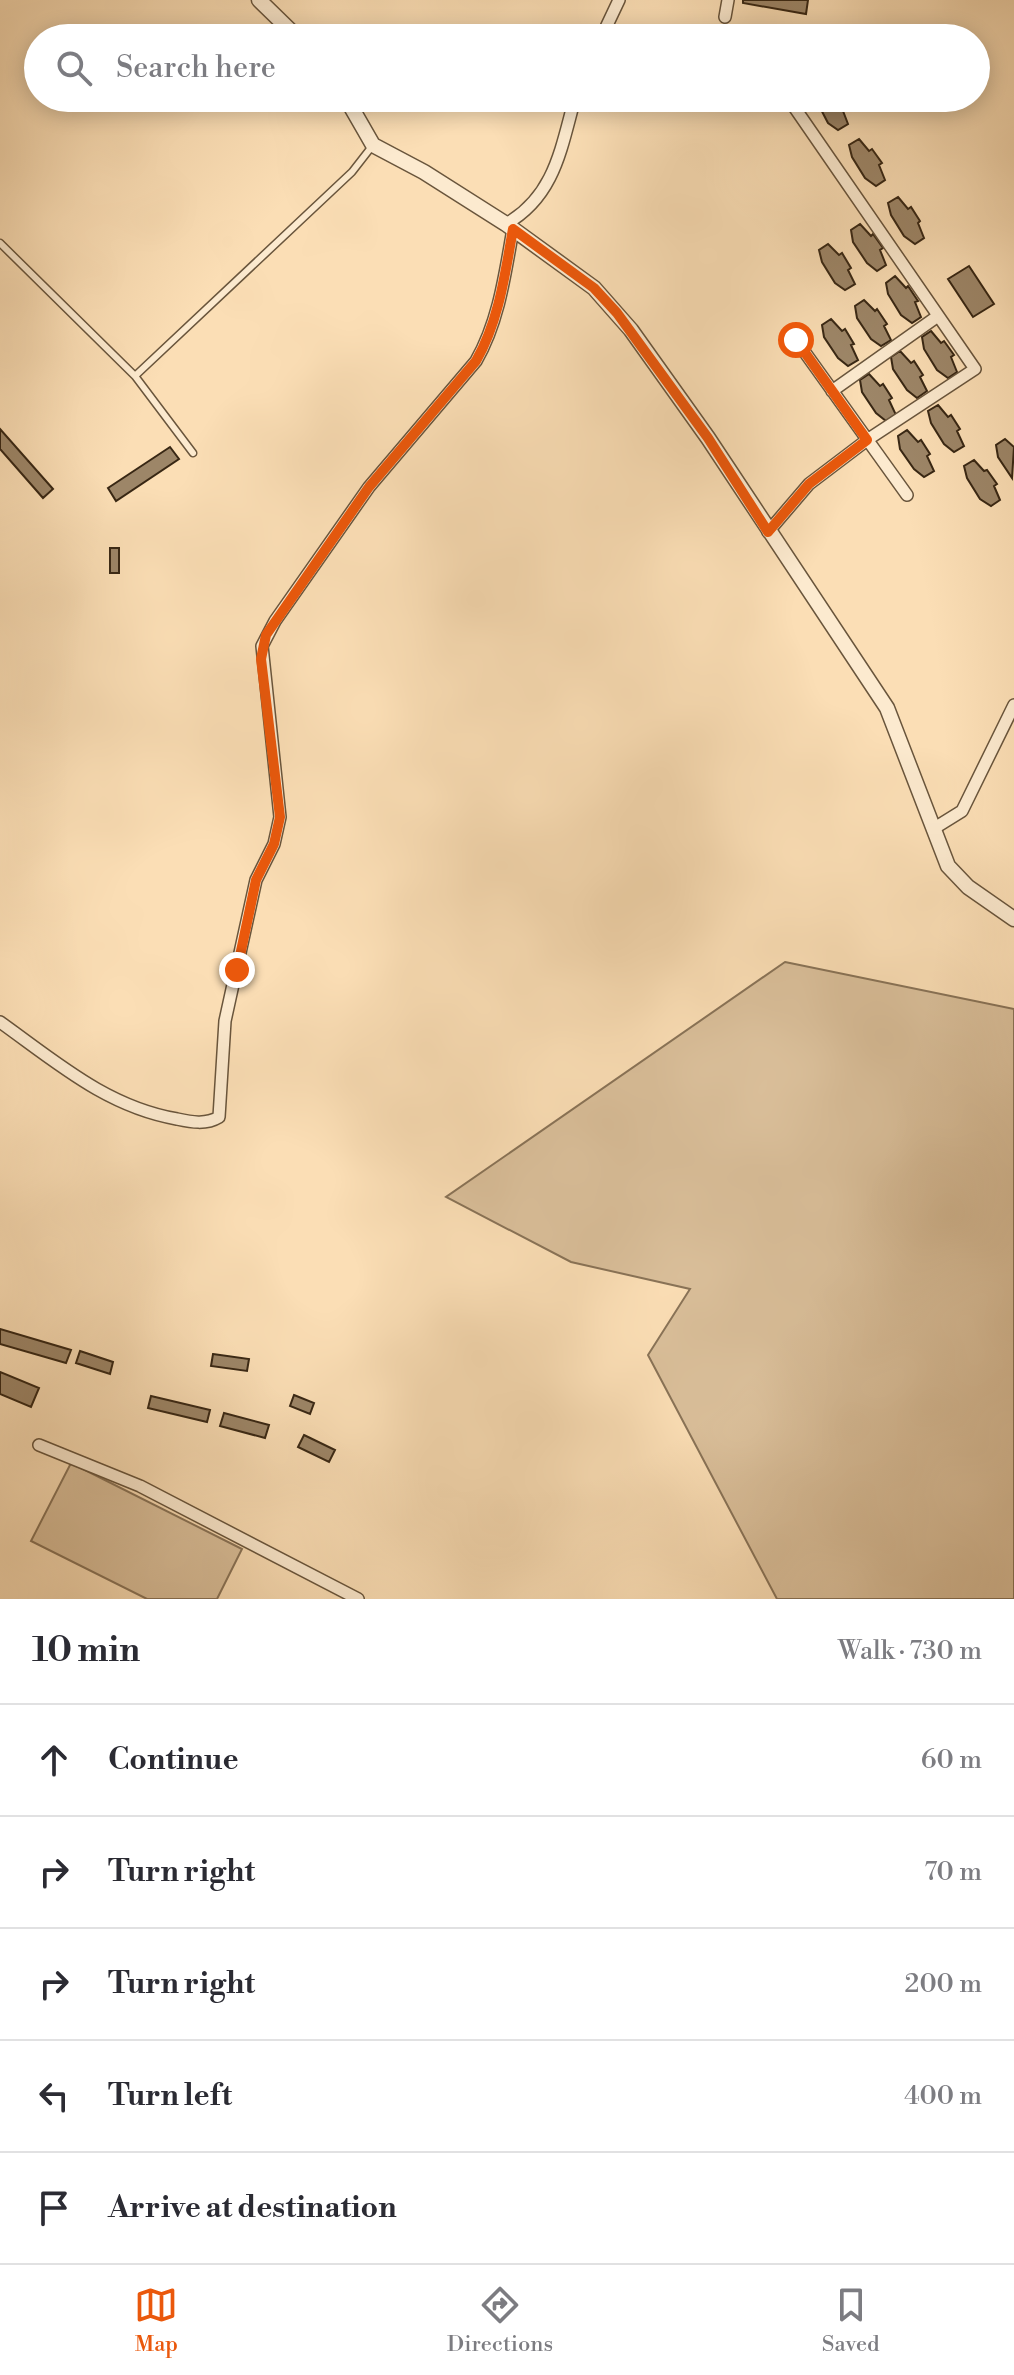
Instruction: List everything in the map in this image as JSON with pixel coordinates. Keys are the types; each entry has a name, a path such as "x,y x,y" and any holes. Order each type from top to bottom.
{"street":[{"path":"259,0 284,24"},
{"path":"608,24 619,0"},
{"path":"725,17 728,0"},
{"path":"354,112 373,145 424,172 510,226 594,288 617,313 708,438 887,708 940,851 955,874 1014,919"},
{"path":"0,1022 74,1077 122,1103 180,1120 202,1123 219,1117 225,1021 256,880 274,844 280,817 262,646 275,621 369,487 476,361 487,342 499,300 510,226 540,198 550,179 571,112"},
{"path":"768,532 809,484 867,440 975,369 798,112"},
{"path":"832,391 938,316"},
{"path":"796,340 907,495"},
{"path":"933,829 962,811 1014,705"},
{"path":"39,1445 140,1486 358,1599"}],"lane":[{"path":"135,376 352,172 373,145"},
{"path":"0,243 135,376 193,453"}],"shaded area":[{"path":"785,962 1014,1009 1014,1599 777,1599 648,1355 690,1289 571,1262 446,1197"},
{"path":"71,1463 242,1549 217,1599 147,1599 31,1541"}],"building":[{"path":"743,0 808,0 806,14 743,3"},
{"path":"822,112 843,112 848,124 838,130 828,123"},
{"path":"859,139 869,151 872,149 882,163 879,165 885,180 876,186 865,178 852,157 849,145"},
{"path":"898,197 908,209 911,207 920,221 918,223 924,238 915,244 904,236 891,215 888,203"},
{"path":"860,224 871,236 873,234 883,248 880,250 886,265 877,271 867,263 853,242 851,230"},
{"path":"828,244 839,255 842,253 851,268 848,270 855,284 845,290 835,283 822,262 819,250"},
{"path":"969,266 994,304 973,317 948,279"},
{"path":"895,276 906,288 908,286 918,301 915,302 921,317 912,323 901,315 888,294 886,283"},
{"path":"864,300 875,311 877,309 887,324 884,326 891,340 881,346 871,339 857,318 855,306"},
{"path":"831,319 842,331 845,329 854,344 851,345 858,360 848,366 838,358 824,337 822,325"},
{"path":"931,331 941,343 944,341 954,355 951,357 957,372 948,378 937,370 924,349 922,337"},
{"path":"900,351 911,363 914,361 923,375 920,377 927,391 917,398 907,390 893,369 891,357"},
{"path":"869,374 880,386 883,384 892,398 889,400 896,415 886,421 876,413 862,392 860,380"},
{"path":"938,405 948,417 951,415 960,429 957,431 964,446 954,452 944,444 931,423 928,411"},
{"path":"0,429 53,489 43,498 0,449"},
{"path":"907,430 918,442 921,440 930,454 927,456 934,471 924,477 900,449 898,436"},
{"path":"1005,439 1014,447 1012,478 998,457 996,445"},
{"path":"170,447 179,459 116,501 108,488"},
{"path":"974,460 984,471 987,470 997,484 994,486 1000,500 991,506 980,499 967,478 964,466"},
{"path":"110,548 119,548 119,573 110,573"},
{"path":"0,1329 71,1350 66,1363 0,1344"},
{"path":"80,1351 113,1362 110,1374 76,1363"},
{"path":"213,1354 249,1359 247,1371 211,1366"},
{"path":"0,1372 39,1388 31,1407 0,1394"},
{"path":"294,1395 314,1403 310,1414 290,1406"},
{"path":"151,1396 210,1410 207,1422 148,1408"},
{"path":"224,1413 269,1425 265,1438 220,1426"},
{"path":"304,1435 335,1450 329,1462 298,1447"}],"route":[{"path":"237,970 256,880 274,844 280,817 261,659 266,635 369,487 476,361 487,342 499,300 513,229 594,288 617,313 708,438 768,532 809,484 867,440 796,340"}]}
